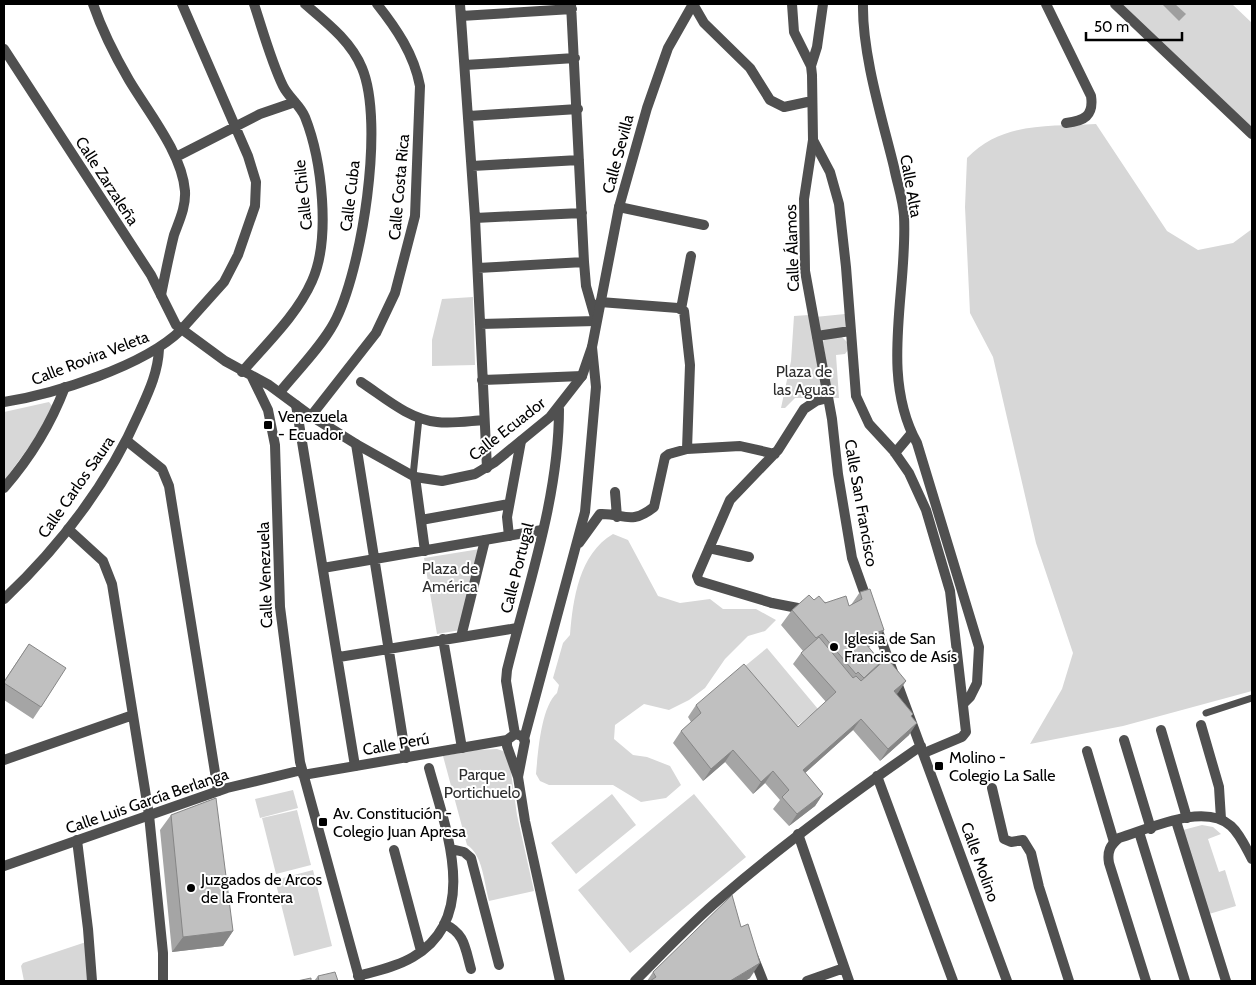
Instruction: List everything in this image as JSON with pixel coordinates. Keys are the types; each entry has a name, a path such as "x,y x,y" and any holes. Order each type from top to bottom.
{"street":[{"path":"93,4 98,20 128,78 176,157 184,181 185,201 173,239 161,295"},
{"name":"Calle Rovira Veleta","path":"4,402 65,387 140,359 159,349 206,304 232,270 255,206 254,170 182,4"},
{"name":"Calle Chile","path":"247,374 312,282 321,254 323,229 318,170 307,123 283,85 254,4"},
{"name":"Calle Cuba","path":"280,392 333,326 344,303 364,223 370,160 370,105 362,66 339,34 305,4"},
{"name":"Calle Costa Rica","path":"311,416 376,333 385,318 403,271 415,216 420,86 405,44 376,4"},
{"path":"460,4 478,268 487,468"},
{"path":"693,4 704,23 750,68 770,100 784,107 812,101"},
{"name":"Calle Sevilla","path":"596,321 619,207 658,72 675,32 693,4"},
{"path":"792,4 794,35 811,66"},
{"path":"811,66 818,39 823,4"},
{"name":"Calle Alta","path":"863,4 867,43 904,214 897,364 904,410 911,434 917,443 979,647 977,683 970,697 963,704"},
{"path":"1046,4 1092,96 1092,105 1088,116 1078,122 1066,123"},
{"path":"1115,4 1252,134"},
{"path":"462,16 571,6 578,109 584,262 586,286 596,321 480,324"},
{"path":"794,35 808,42 818,39"},
{"name":"Calle Zarzaleña","path":"4,49 151,275 171,318 181,330"},
{"path":"465,65 575,58"},
{"name":"Calle Álamos","path":"811,66 813,140 807,178 803,238 812,317 817,336"},
{"path":"176,157 260,114 295,102"},
{"path":"469,116 578,109"},
{"path":"634,981 712,906 798,834 877,776 923,749 965,735 966,728 948,580 926,510 909,473 895,453 869,424 856,396 840,216 830,172 813,140"},
{"path":"472,166 580,160"},
{"path":"619,207 704,225"},
{"path":"475,218 582,212"},
{"path":"687,449 690,365 685,315 681,309 691,256"},
{"path":"478,268 584,262"},
{"path":"600,302 681,309"},
{"name":"Calle Ecuador","path":"181,330 247,374 280,392 311,416 356,444 414,476 432,481 453,480 487,468 559,409 582,376 592,347 596,321"},
{"path":"816,610 772,603 697,579 730,500 775,454 804,409 816,401 828,398 817,336 850,331"},
{"path":"513,742 576,546 587,503 596,387 592,347"},
{"name":"Calle Carlos Saura","path":"4,599 38,564 102,482 127,441 152,384 159,349"},
{"name":"Calle Venezuela","path":"247,374 268,410 275,445 278,495 278,562 283,638 302,773 359,979"},
{"path":"482,380 582,376"},
{"path":"361,382 419,418 445,422 484,420"},
{"path":"4,488 41,437 57,408 65,387"},
{"name":"Calle San Francisco","path":"828,398 850,549 862,599 923,749"},
{"path":"296,405 355,766"},
{"name":"Calle Portugal","path":"559,409 556,466 506,675 513,742 529,840 561,980"},
{"path":"895,453 911,434"},
{"path":"127,441 162,469 168,486 218,791"},
{"path":"509,536 507,517 521,441"},
{"path":"356,444 406,758"},
{"path":"576,546 600,514 634,517 654,506 657,502 665,457 669,454 687,449 740,446 775,454"},
{"path":"414,476 425,551"},
{"path":"615,492 617,517"},
{"path":"421,520 509,504"},
{"path":"68,528 99,556 110,575 149,815 164,981"},
{"path":"323,568 542,530"},
{"path":"461,636 485,540"},
{"path":"709,548 749,557"},
{"path":"338,657 517,628"},
{"path":"443,639 462,748"},
{"path":"4,760 133,715"},
{"path":"1201,725 1219,787 1221,819"},
{"path":"1161,730 1187,818"},
{"path":"1124,740 1151,829"},
{"name":"Calle Perú","path":"302,773 495,743 513,742 516,752 522,750"},
{"name":"Calle Molino","path":"923,749 1007,981"},
{"name":"Calle Portugal","path":"518,777 522,750"},
{"path":"1087,751 1111,845 1108,863 1146,981"},
{"path":"359,979 403,962 421,951 444,924 453,896 451,849 429,768"},
{"name":"Calle Luis García Berlanga","path":"4,866 218,791 302,773"},
{"path":"877,776 953,981"},
{"path":"992,788 1004,839 1011,842 1023,840 1029,848 1039,887 1069,981"},
{"path":"1111,845 1139,832 1201,815 1221,819 1237,833 1252,859"},
{"path":"1176,821 1226,981"},
{"path":"1139,832 1185,981"},
{"path":"798,834 849,981"},
{"path":"77,840 88,929 92,981"},
{"path":"451,849 464,852 471,858 499,965"},
{"path":"394,850 421,951"},
{"path":"444,924 453,928 461,937 471,969"},
{"path":"750,948 763,981"},
{"path":"807,981 844,968"}],"lane":[{"path":"414,476 419,418"},
{"path":"1206,713 1252,698"}],"green space":[{"path":"1120,4 1232,4 1252,23 1252,129"},
{"path":"1096,124 1167,231 1198,250 1233,243 1252,229 1252,691 1123,726 1030,744 1062,689 1073,653 1036,543 993,357 970,313 965,207 967,158 981,146 996,137 1011,132 1044,126"},
{"path":"473,297 475,365 432,366 432,340 442,299"},
{"path":"845,314 845,327 826,332 819,330 815,317"},
{"name":"Plaza de las Aguas","path":"809,315 823,387 821,394 811,398 795,398 785,408 781,408 791,361 794,316"},
{"path":"840,335 848,343 848,350 845,354 836,355 839,398 832,398 823,342 825,338"},
{"path":"49,402 52,406 47,419 4,481 4,412"},
{"path":"613,534 628,540 658,596 680,603 710,599 723,609 756,609 776,620 765,631 748,636 725,659 705,688 689,700 669,710 644,704 615,725 614,739 633,755 647,757 670,766 681,785 666,798 641,802 613,785 549,785 540,781 536,774 539,742 544,719 547,708 557,693 559,685 553,678 563,643 570,635 573,607 580,578 592,553"},
{"name":"Plaza de América","path":"480,549 461,630 437,634 424,558"},
{"path":"767,648 818,709 790,732 739,671"},
{"name":"Parque Portichuelo","path":"497,749 503,751 509,758 517,815 534,891 489,901 480,862 467,845 443,756 476,750"},
{"path":"293,790 298,808 260,818 255,799"},
{"path":"612,794 636,825 576,874 551,843"},
{"path":"694,794 746,857 630,953 578,890"},
{"path":"297,810 311,865 276,874 262,818"},
{"path":"1202,825 1213,827 1221,834 1208,839 1219,872 1225,870 1236,906 1209,914 1183,830"},
{"path":"313,870 332,946 294,956 275,880"},
{"path":"86,942 88,981 24,981 21,966 23,963"}],"shaded area":[{"path":"1162,4 1175,4 1186,14 1179,21"}],"building":[{"path":"870,589 884,630 861,638 881,662 864,678 858,672 856,674 822,634 816,638 792,610 809,595 814,600 819,596 825,603 846,596 849,606 862,599 860,592"},
{"path":"819,637 853,678 856,676 861,681 887,658 906,681 894,691 913,714 911,716 917,723 888,749 861,719 803,770 823,794 797,814 782,797 789,790 773,771 761,782 733,750 711,769 681,731 701,713 696,705 744,664 798,727 836,692 801,653"},
{"path":"29,644 66,668 41,707 4,683"},
{"name":"Juzgados de Arcos de la Frontera","path":"216,798 233,931 183,937 171,815"},
{"path":"732,895 741,927 748,924 760,963 730,981 650,981 656,977 653,972"},
{"path":"335,972 338,981 319,981 318,976"},
{"path":"311,978 311,981 297,981"}],"place":[{"name":"Venezuela - Ecuador","path":"268,425"},
{"name":"Iglesia de San Francisco de Asís","path":"834,647"},
{"name":"Molino - Colegio La Salle","path":"939,766"},
{"name":"Av. Constitución - Colegio Juan Apresa","path":"323,822"},
{"name":"Juzgados de Arcos de la Frontera","path":"191,888"}]}
